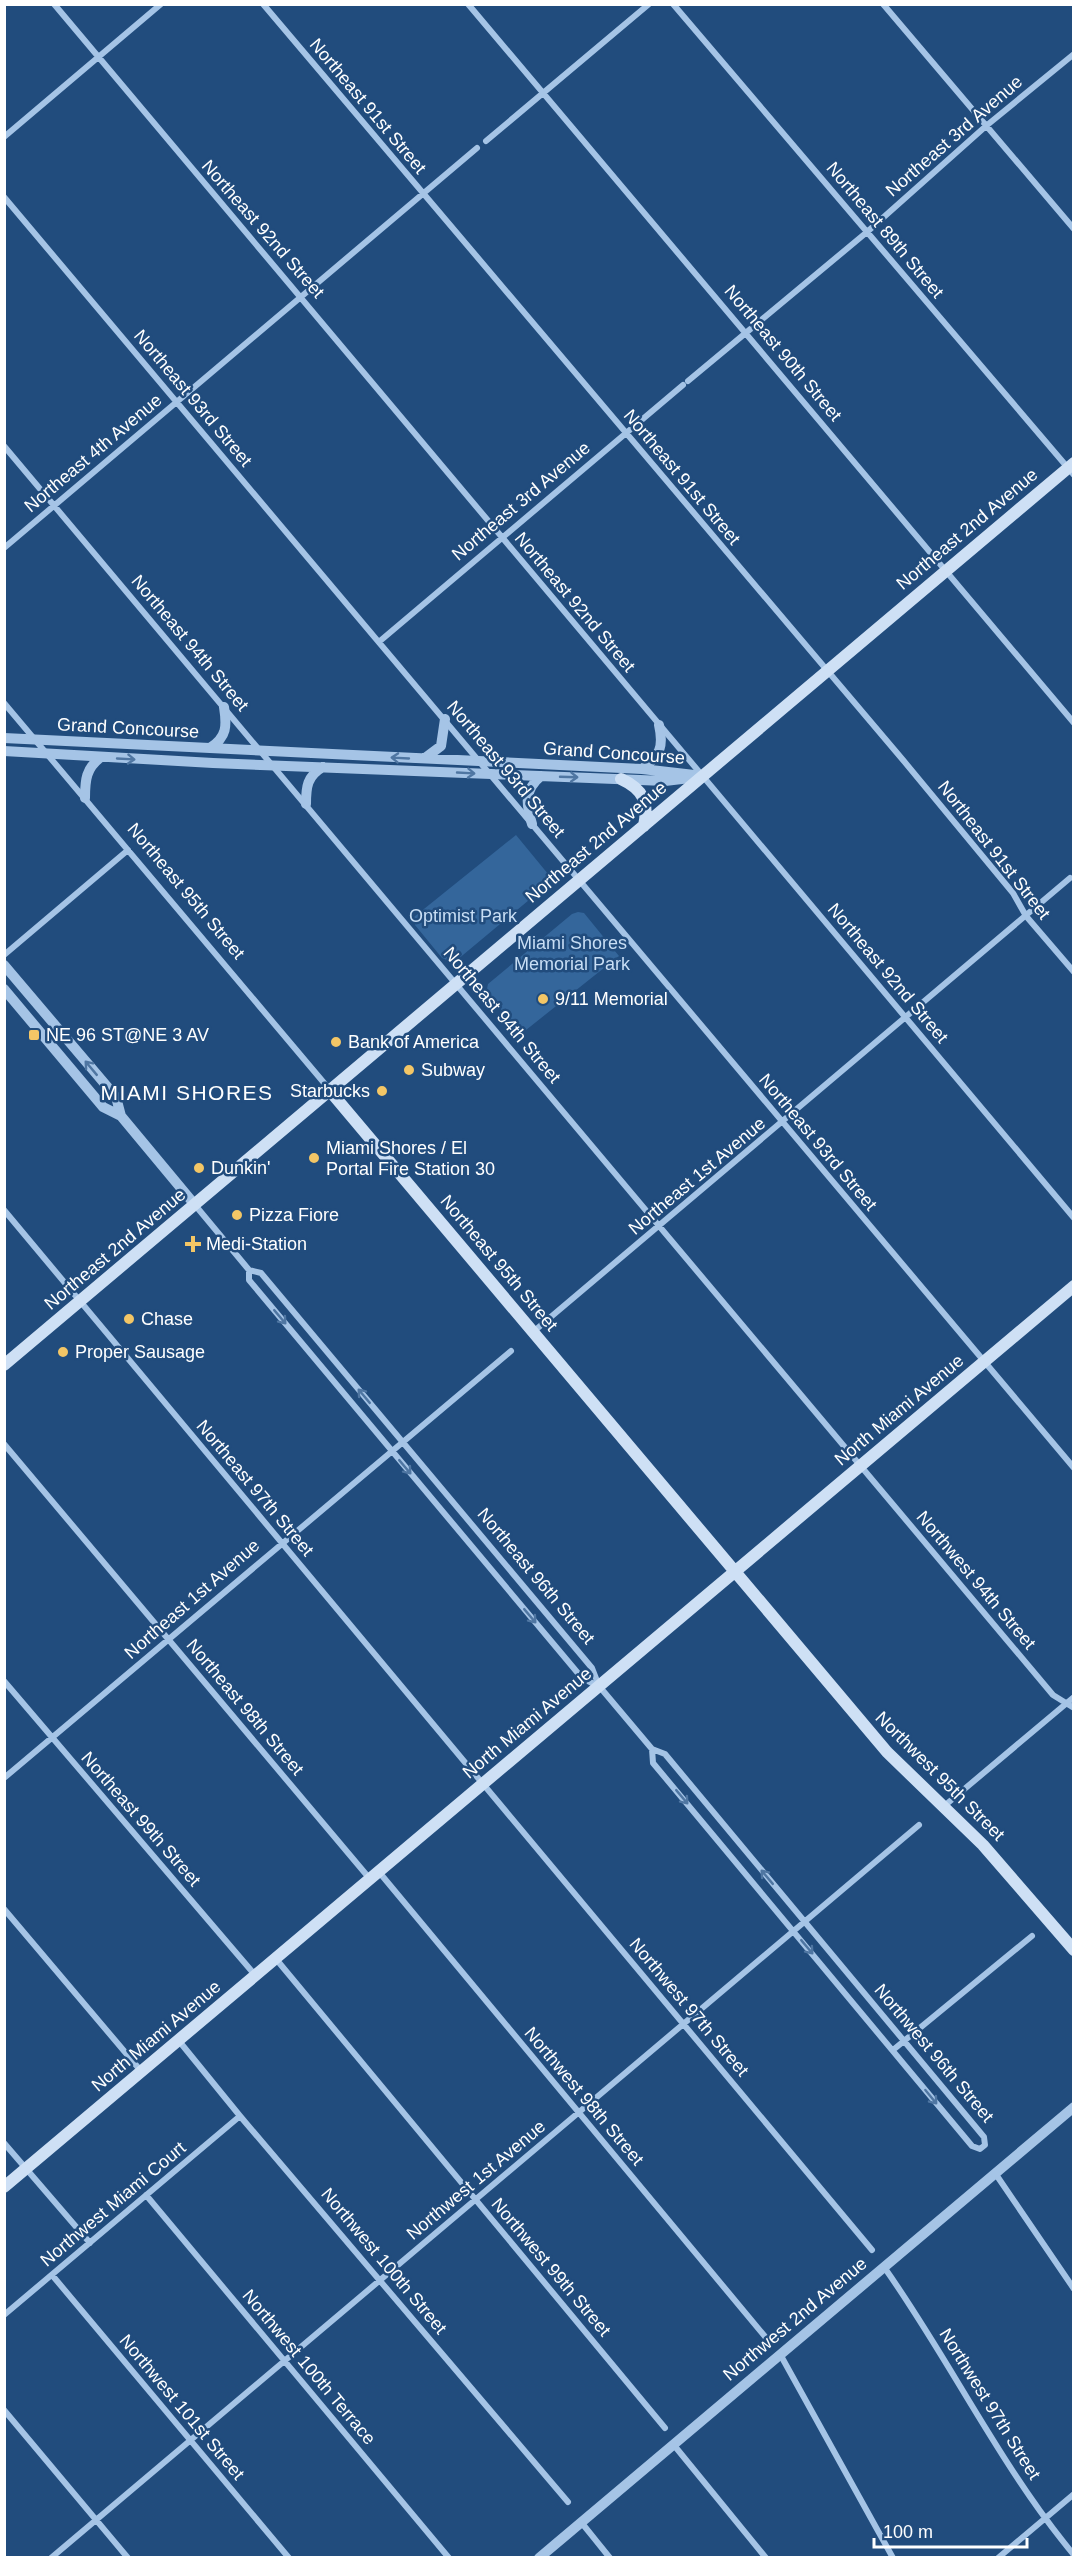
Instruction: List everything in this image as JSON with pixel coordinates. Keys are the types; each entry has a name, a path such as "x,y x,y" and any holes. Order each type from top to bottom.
{"main road":[{"name":"Northeast 2nd Avenue","path":"4,1365 946,570 1072,469"},
{"path":"621,779 638,788 644,798 644,826"},
{"name":"Northeast 95th Street","path":"330,1091 735,1572"},
{"name":"North Miami Avenue","path":"4,2187 1074,1286"},
{"name":"Northwest 95th Street","path":"735,1572 887,1752 1005,1869 1074,1950"}],"street":[{"name":"Northeast 92nd Street","path":"54,4 97,58 302,297 1074,1218"},
{"path":"4,137 161,4"},
{"name":"Northeast 91st Street","path":"263,4 1013,893 1026,916 1074,972"},
{"name":"Northeast 90th Street","path":"468,4 1074,723"},
{"path":"486,141 649,4"},
{"name":"Northeast 89th Street","path":"674,4 1072,469"},
{"path":"883,4 1074,229"},
{"name":"Northeast 3rd Avenue","path":"380,641 501,537 867,232 986,126 1074,54"},
{"name":"Northeast 4th Avenue","path":"4,548 477,148"},
{"name":"Northeast 93rd Street","path":"4,197 1074,1468"},
{"name":"Northeast 94th Street","path":"4,446 860,1466"},
{"name":"Northeast 95th Street","path":"4,703 330,1091"},
{"path":"210,748 223,737 226,730 224,707"},
{"path":"424,759 441,746 445,719"},
{"path":"642,770 654,761 662,747 659,725"},
{"name":"Grand Concourse","path":"4,738 642,770 703,776"},
{"name":"Grand Concourse","path":"4,751 273,765 672,781 703,776"},
{"path":"85,798 87,774 90,767 101,757"},
{"path":"306,804 308,780 324,766"},
{"path":"532,824 527,807 527,795 541,776"},
{"path":"4,955 128,850"},
{"name":"Northeast 1st Avenue","path":"533,1332 783,1123 1070,878"},
{"name":"Northeast 96th Street","path":"4,965 116,1097 121,1116"},
{"name":"Northeast 96th Street","path":"4,989 103,1107 121,1116 249,1270 261,1273 592,1668 599,1686"},
{"name":"Northeast 97th Street","path":"4,1210 281,1543 484,1782"},
{"name":"Northeast 96th Street","path":"249,1270 249,1280 582,1678 599,1686"},
{"name":"Northeast 1st Avenue","path":"4,1778 511,1352"},
{"name":"Northeast 98th Street","path":"4,1444 169,1640 374,1875"},
{"name":"Northwest 94th Street","path":"860,1466 1053,1695 1074,1708"},
{"name":"Northeast 99th Street","path":"4,1681 255,1975"},
{"name":"Northwest 96th Street","path":"599,1686 652,1749 665,1754 984,2137 984,2145 976,2149 972,2146 653,1763 652,1749"},
{"path":"943,1807 1074,1697"},
{"name":"Northwest 97th Street","path":"484,1782 872,2250"},
{"name":"Northwest 1st Avenue","path":"51,2558 286,2362 919,1825"},
{"name":"Northwest 98th Street","path":"374,1875 579,2113 767,2339"},
{"path":"4,1909 141,2072"},
{"path":"893,2050 1032,1936"},
{"name":"Northwest 99th Street","path":"275,1958 665,2428"},
{"name":"Northwest 100th Street","path":"178,2040 568,2502"},
{"name":"Northwest 2nd Avenue","path":"539,2558 1074,2107"},
{"name":"Northwest Miami Court","path":"4,2315 240,2116"},
{"path":"4,2143 90,2243"},
{"path":"995,2173 1074,2289"},
{"name":"Northwest 100th Terrace","path":"147,2195 449,2558"},
{"name":"Northwest 97th Street","path":"884,2266 930,2335 1044,2518 1074,2555"},
{"name":"Northwest 101st Street","path":"52,2275 289,2558"},
{"path":"780,2354 893,2558"},
{"path":"4,2410 128,2558"},
{"path":"673,2445 766,2558"},
{"path":"998,2558 1074,2494"},
{"path":"580,2522 610,2558"}],"green space":[{"name":"Optimist Park","path":"516,835 553,880 457,960 449,961 442,958 415,925 414,917"},
{"name":"Miami Shores Memorial Park","path":"584,913 619,956 521,1034 490,996 487,989 488,984 572,914"}],"place":[{"name":"9/11 Memorial","path":"543,999"},
{"name":"NE 96 ST@NE 3 AV","path":"34,1035"},
{"name":"Bank of America","path":"336,1042"},
{"name":"Subway","path":"409,1070"},
{"name":"Starbucks","path":"382,1091"},
{"name":"Miami Shores / El Portal Fire Station 30","path":"314,1158"},
{"name":"Dunkin'","path":"199,1168"},
{"name":"Pizza Fiore","path":"237,1215"},
{"name":"Medi-Station","path":"193,1244"},
{"name":"Chase","path":"129,1319"},
{"name":"Proper Sausage","path":"63,1352"}],"district":[{"name":"MIAMI SHORES","path":"187,1093"}]}
